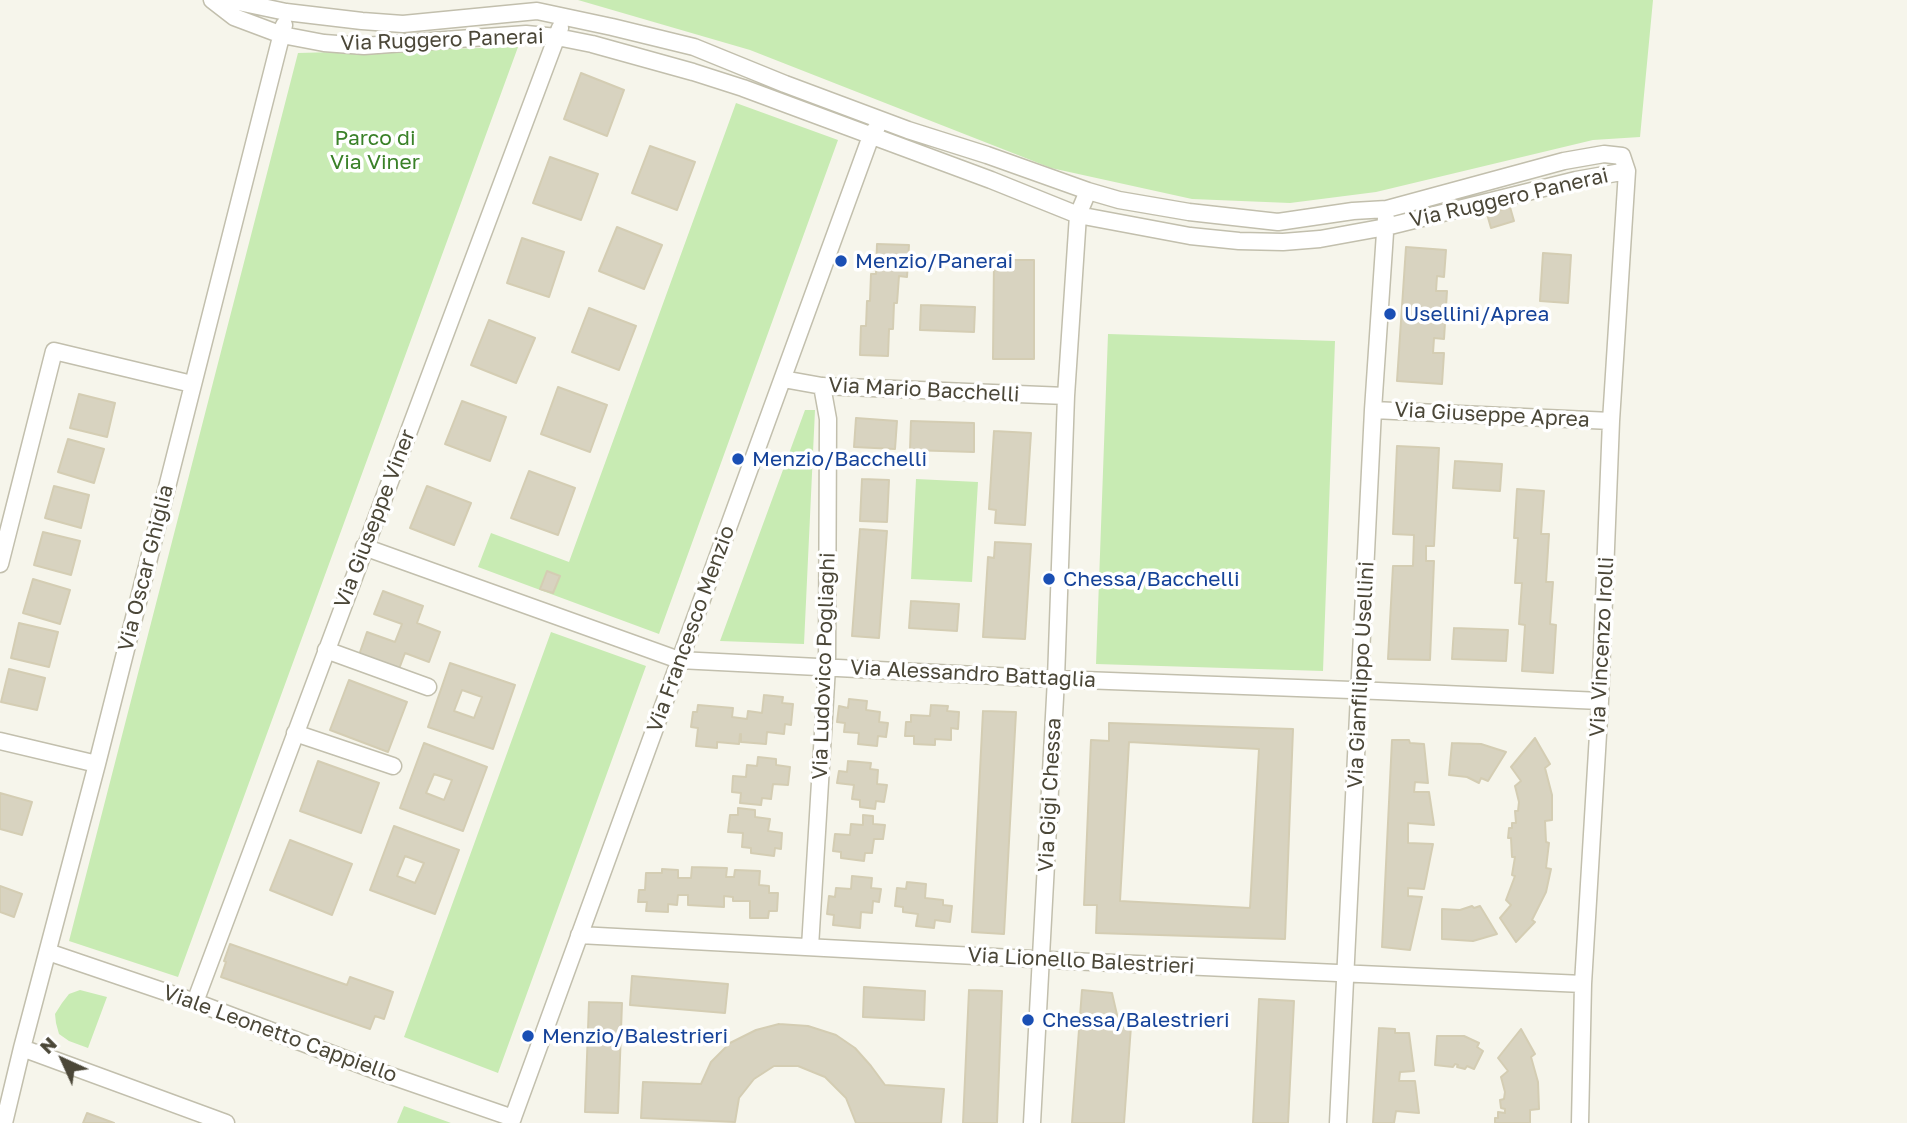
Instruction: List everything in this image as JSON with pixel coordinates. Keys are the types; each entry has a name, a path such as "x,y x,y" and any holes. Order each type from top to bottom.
{"street":[{"name":"Via Ruggero Panerai","path":"212,0 234,17 282,35 324,43 364,46 526,34 592,44 743,88 1078,215 1190,236 1239,241 1320,239 1386,227 1576,180 1627,171 1622,156 1604,154 1564,161 1387,208 1278,222 1189,212 1119,200 1088,191 881,120 694,47 537,11 403,23 362,22 286,12 229,0"},
{"name":"Via Oscar Ghiglia","path":"4,1123 286,12"},
{"name":"Via Ruggero Panerai","path":"557,37 564,17"},
{"name":"Via Giuseppe Viner","path":"195,1002 557,37"},
{"path":"871,136 881,120"},
{"name":"Via Francesco Menzio","path":"512,1120 871,136"},
{"name":"Via Vincenzo Irolli","path":"1580,1123 1583,984 1600,701 1611,421 1627,171"},
{"path":"1078,215 1088,191"},
{"name":"Via Ruggero Panerai","path":"1386,227 1387,208"},
{"name":"Via Gigi Chessa","path":"1032,1123 1056,679 1066,396 1078,215"},
{"name":"Via Gianfilippo Usellini","path":"1338,1123 1373,410 1386,227"},
{"path":"0,564 54,351 192,384"},
{"name":"Via Mario Bacchelli","path":"783,379 822,386 1066,396"},
{"name":"Via Ludovico Pogliaghi","path":"810,947 827,667 828,419 822,386"},
{"name":"Via Giuseppe Aprea","path":"1373,410 1611,421"},
{"name":"Via Alessandro Battaglia","path":"364,547 679,660 1056,679 1600,701"},
{"path":"326,650 428,687"},
{"path":"295,733 393,766"},
{"path":"0,741 97,764"},
{"name":"Via Lionello Balestrieri","path":"579,935 1583,984"},
{"name":"Viale Leonetto Cappiello","path":"48,951 195,1002 512,1120"},
{"path":"22,1048 226,1123"}],"green space":[{"path":"578,0 1653,0 1640,137 1593,140 1376,192 1290,203 1192,199 1051,168 750,50"},
{"name":"Parco di Via Viner","path":"518,47 178,977 69,941 298,53"},
{"path":"736,103 838,140 659,634 478,567 491,533 569,562"},
{"path":"1108,334 1335,341 1323,671 1096,664"},
{"path":"805,410 815,410 804,644 720,641"},
{"path":"916,479 978,482 972,582 911,579"},
{"path":"551,632 646,666 498,1073 404,1037"},
{"path":"80,990 107,997 88,1048 59,1034 56,1023 55,1014 62,1003 69,994"},
{"path":"404,1106 451,1123 397,1123"}],"building":[{"path":"581,73 624,90 607,136 564,119"},
{"path":"650,146 695,162 677,210 632,193"},
{"path":"550,157 598,174 581,220 533,203"},
{"path":"1510,207 1514,221 1491,228 1487,214"},
{"path":"617,227 662,245 644,289 599,271"},
{"path":"522,238 564,252 549,297 507,283"},
{"path":"877,244 909,245 907,277 899,276 893,329 889,329 888,356 860,355 861,326 866,326 871,274 876,274"},
{"path":"1406,247 1446,250 1444,277 1437,276 1436,291 1447,291 1444,339 1434,338 1433,353 1444,353 1442,384 1397,381"},
{"path":"1543,253 1571,255 1568,303 1540,301"},
{"path":"994,260 1034,260 1034,359 993,359"},
{"path":"921,305 975,307 974,332 920,330"},
{"path":"589,308 636,326 619,370 572,352"},
{"path":"489,320 535,338 516,383 471,365"},
{"path":"558,387 607,405 590,452 541,434"},
{"path":"79,394 115,403 107,437 70,428"},
{"path":"462,401 506,417 490,461 445,444"},
{"path":"856,418 897,421 895,449 854,447"},
{"path":"911,421 974,423 974,452 910,450"},
{"path":"994,431 1031,433 1025,525 995,523 996,510 989,509"},
{"path":"68,439 104,449 94,483 58,472"},
{"path":"1397,446 1439,448 1434,546 1426,546 1426,561 1434,561 1430,660 1388,659 1393,566 1413,566 1414,535 1393,534"},
{"path":"1455,461 1502,464 1500,491 1453,488"},
{"path":"529,471 575,488 558,535 511,518"},
{"path":"862,479 889,480 887,522 860,521"},
{"path":"54,486 89,495 81,528 45,518"},
{"path":"427,486 471,503 454,545 410,528"},
{"path":"1517,489 1544,491 1541,534 1549,534 1546,582 1553,582 1550,624 1556,625 1553,673 1522,671 1525,625 1519,624 1522,583 1515,583"},
{"path":"860,529 887,531 879,638 852,636"},
{"path":"43,532 80,541 71,575 34,565"},
{"path":"995,542 1031,544 1025,639 983,637 988,557 994,558"},
{"path":"547,571 560,576 553,593 540,589"},
{"path":"33,579 70,590 60,624 23,613"},
{"path":"383,591 423,606 417,623 440,632 429,662 405,653 399,669 359,655 367,632 395,642 402,624 374,614"},
{"path":"911,601 959,604 957,631 909,628"},
{"path":"19,623 58,632 49,667 11,658"},
{"path":"1454,628 1508,630 1506,661 1452,659"},
{"path":"450,663 515,685 493,749 428,727","holes":["462,690 482,697 474,718 454,711"]},
{"path":"9,669 45,678 37,710 1,702"},
{"path":"349,680 407,702 388,752 330,730"},
{"path":"764,695 783,697 782,703 793,704 791,725 785,724 784,734 767,732 766,744 741,742 740,734 739,744 717,742 717,748 696,746 698,728 691,727 693,712 697,712 698,705 733,708 732,717 747,719 748,711 762,713"},
{"path":"849,699 867,701 866,710 880,712 879,722 888,723 886,737 878,736 877,746 858,744 859,733 844,732 845,723 837,722 839,706 848,708"},
{"path":"931,705 948,706 947,711 959,712 958,729 951,728 951,740 935,739 935,745 914,744 914,736 905,736 906,722 911,722 911,715 930,716"},
{"path":"983,711 1016,712 1004,934 972,932"},
{"path":"1109,723 1293,729 1285,939 1096,933 1097,905 1084,905 1091,740 1109,741","holes":["1129,742 1259,749 1250,908 1120,901"]},
{"path":"1535,738 1550,764 1545,768 1552,795 1552,820 1545,821 1546,842 1549,843 1546,868 1551,869 1546,892 1532,920 1535,922 1516,942 1500,918 1511,905 1506,900 1515,876 1512,875 1515,857 1512,857 1511,838 1508,838 1509,828 1512,828 1512,823 1516,823 1515,811 1518,811 1515,786 1521,781 1511,767"},
{"path":"1392,740 1409,740 1410,743 1424,744 1428,783 1415,782 1414,792 1429,792 1434,825 1408,823 1408,843 1433,844 1424,889 1408,888 1408,896 1422,897 1410,950 1382,947"},
{"path":"424,743 487,767 463,831 400,808","holes":["434,774 452,780 444,800 426,793"]},
{"path":"1452,743 1481,744 1506,752 1488,781 1481,778 1479,783 1467,777 1449,775"},
{"path":"758,757 776,759 776,765 790,767 788,785 773,784 771,799 762,798 761,805 740,803 741,793 732,792 733,776 746,777 747,765 757,766"},
{"path":"318,761 379,783 361,833 300,811"},
{"path":"848,761 871,763 870,769 878,770 877,784 887,785 884,802 876,801 875,809 860,807 860,800 852,799 854,785 837,783 839,771 847,772"},
{"path":"0,793 32,802 22,835 0,829"},
{"path":"738,808 755,810 755,817 770,819 768,831 782,833 781,849 775,848 774,856 751,853 751,848 742,847 743,833 728,832 730,815 738,815"},
{"path":"863,815 873,816 873,824 885,825 883,839 874,839 872,853 865,853 864,861 841,858 841,852 833,851 835,834 850,835 851,824 863,825"},
{"path":"394,826 459,850 435,914 370,890","holes":["405,856 424,863 415,883 397,876"]},
{"path":"290,840 352,864 332,915 270,890"},
{"path":"692,867 727,868 726,877 734,877 735,870 760,871 759,885 769,886 769,893 778,893 777,911 769,911 768,918 750,918 750,901 733,901 733,897 724,896 724,907 688,905 688,895 678,895 677,905 668,904 668,912 646,911 647,902 638,902 639,890 645,890 646,873 662,873 662,869 678,870 678,878 691,878"},
{"path":"852,876 872,878 871,888 881,889 879,902 873,901 872,913 861,912 860,928 833,925 834,915 827,914 829,896 835,897 836,888 851,889"},
{"path":"907,882 926,884 925,898 943,900 943,905 952,906 950,922 935,920 934,928 916,926 918,914 903,912 903,907 895,906 897,888 906,889"},
{"path":"0,886 22,894 14,917 0,912"},
{"path":"1480,906 1497,934 1473,941 1442,939 1442,909 1460,910"},
{"path":"230,944 347,985 350,977 393,992 384,1019 375,1016 370,1029 221,977"},
{"path":"632,976 728,984 725,1013 630,1005"},
{"path":"864,987 925,991 924,1020 863,1017"},
{"path":"969,990 1002,991 997,1123 963,1123"},
{"path":"1082,990 1112,993 1120,1028 1131,1026 1124,1123 1072,1123"},
{"path":"1259,999 1294,1001 1288,1123 1253,1123"},
{"path":"589,1002 622,1003 618,1113 585,1112"},
{"path":"779,1024 808,1026 836,1035 855,1048 885,1085 944,1089 941,1123 856,1123 846,1098 825,1077 798,1066 774,1066 754,1079 739,1098 735,1122 641,1118 643,1082 701,1084 711,1062 730,1043 756,1030"},
{"path":"1379,1028 1395,1029 1395,1033 1409,1033 1414,1071 1400,1072 1399,1081 1415,1081 1419,1113 1396,1111 1394,1123 1373,1123"},
{"path":"1521,1029 1535,1054 1531,1057 1538,1082 1539,1109 1530,1110 1530,1123 1495,1123 1498,1112 1505,1113 1500,1100 1504,1099 1505,1092 1501,1077 1508,1071 1498,1058"},
{"path":"1437,1036 1464,1036 1479,1043 1477,1047 1483,1051 1474,1069 1467,1066 1465,1069 1457,1067 1455,1064 1453,1067 1435,1065"},
{"path":"87,1113 114,1123 83,1123"}],"place":[{"name":"Menzio/Panerai","path":"841,261"},
{"name":"Usellini/Aprea","path":"1390,314"},
{"name":"Menzio/Bacchelli","path":"738,459"},
{"name":"Chessa/Bacchelli","path":"1049,579"},
{"name":"Chessa/Balestrieri","path":"1028,1020"},
{"name":"Menzio/Balestrieri","path":"528,1036"}]}
